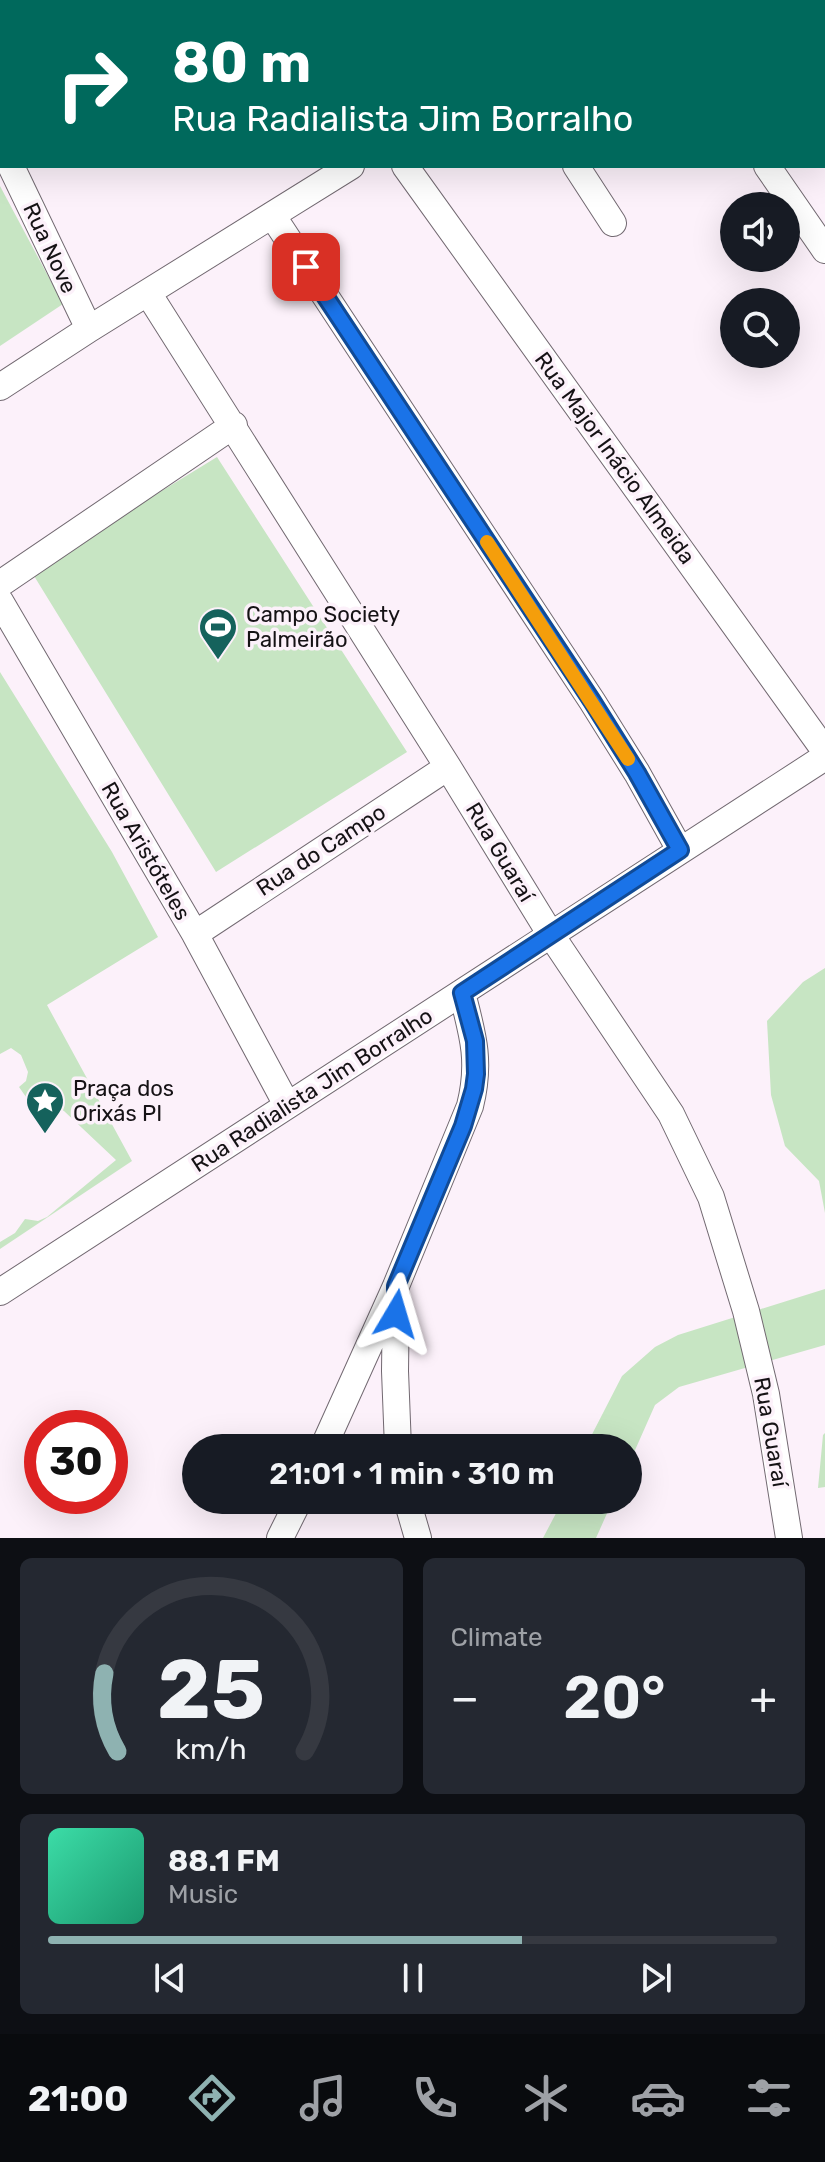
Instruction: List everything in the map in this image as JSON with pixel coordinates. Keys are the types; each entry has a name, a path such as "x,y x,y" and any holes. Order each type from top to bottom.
{"street":[{"name":"Rua Nove","path":"12,168 89,329"},
{"path":"0,387 348,168"},
{"name":"Rua Major Inácio Almeida","path":"406,168 825,754"},
{"path":"577,168 613,223"},
{"path":"768,168 825,250"},
{"path":"272,215 592,701 680,850"},
{"name":"Rua Guaraí","path":"148,293 234,425 551,935 671,1114 711,1197 746,1311 766,1394 787,1526"},
{"path":"0,584 234,425"},
{"name":"Rua Aristóteles","path":"0,601 195,934 287,1105"},
{"name":"Rua Radialista Jim Borralho","path":"0,1292 825,754"},
{"name":"Rua do Campo","path":"195,934 448,767"},
{"path":"329,1434 463,1126 476,1074 475,1041 462,993"},
{"path":"396,1286 397,1434"},
{"path":"280,1538 292,1514"},
{"path":"411,1514 418,1538"},
{"path":"768,1538 787,1526"}],"green space":[{"path":"0,186 63,304 0,346"},
{"name":"Campo Society Palmeirão","path":"217,457 407,752 216,872 31,571"},
{"path":"0,672 112,852 158,937 47,1005 132,1161 0,1249 0,1242 15,1233 25,1219 38,1221 47,1217 116,1160 64,1111 43,1100 26,1097 19,1087 26,1081 28,1072 21,1055 11,1048 0,1054"},
{"path":"825,968 825,1213 819,1181 785,1146 771,1095 767,1021 803,982"},
{"path":"825,1289 825,1345 679,1387 655,1405 642,1434 592,1434 622,1376 655,1347 678,1335"},
{"path":"825,1433 825,1487 818,1488 823,1435"},
{"path":"556,1514 607,1514 596,1538 543,1538"}],"slow traffic":[{"path":"487,542 628,759"}],"place":[{"name":"Campo Society Palmeirão","path":"218,661"},
{"name":"Praça dos Orixás PI","path":"45,1135"}],"route":[{"path":"306,267 592,701 680,850 462,993 475,1041 474,1089 463,1126 396,1286 396,1314"}]}
